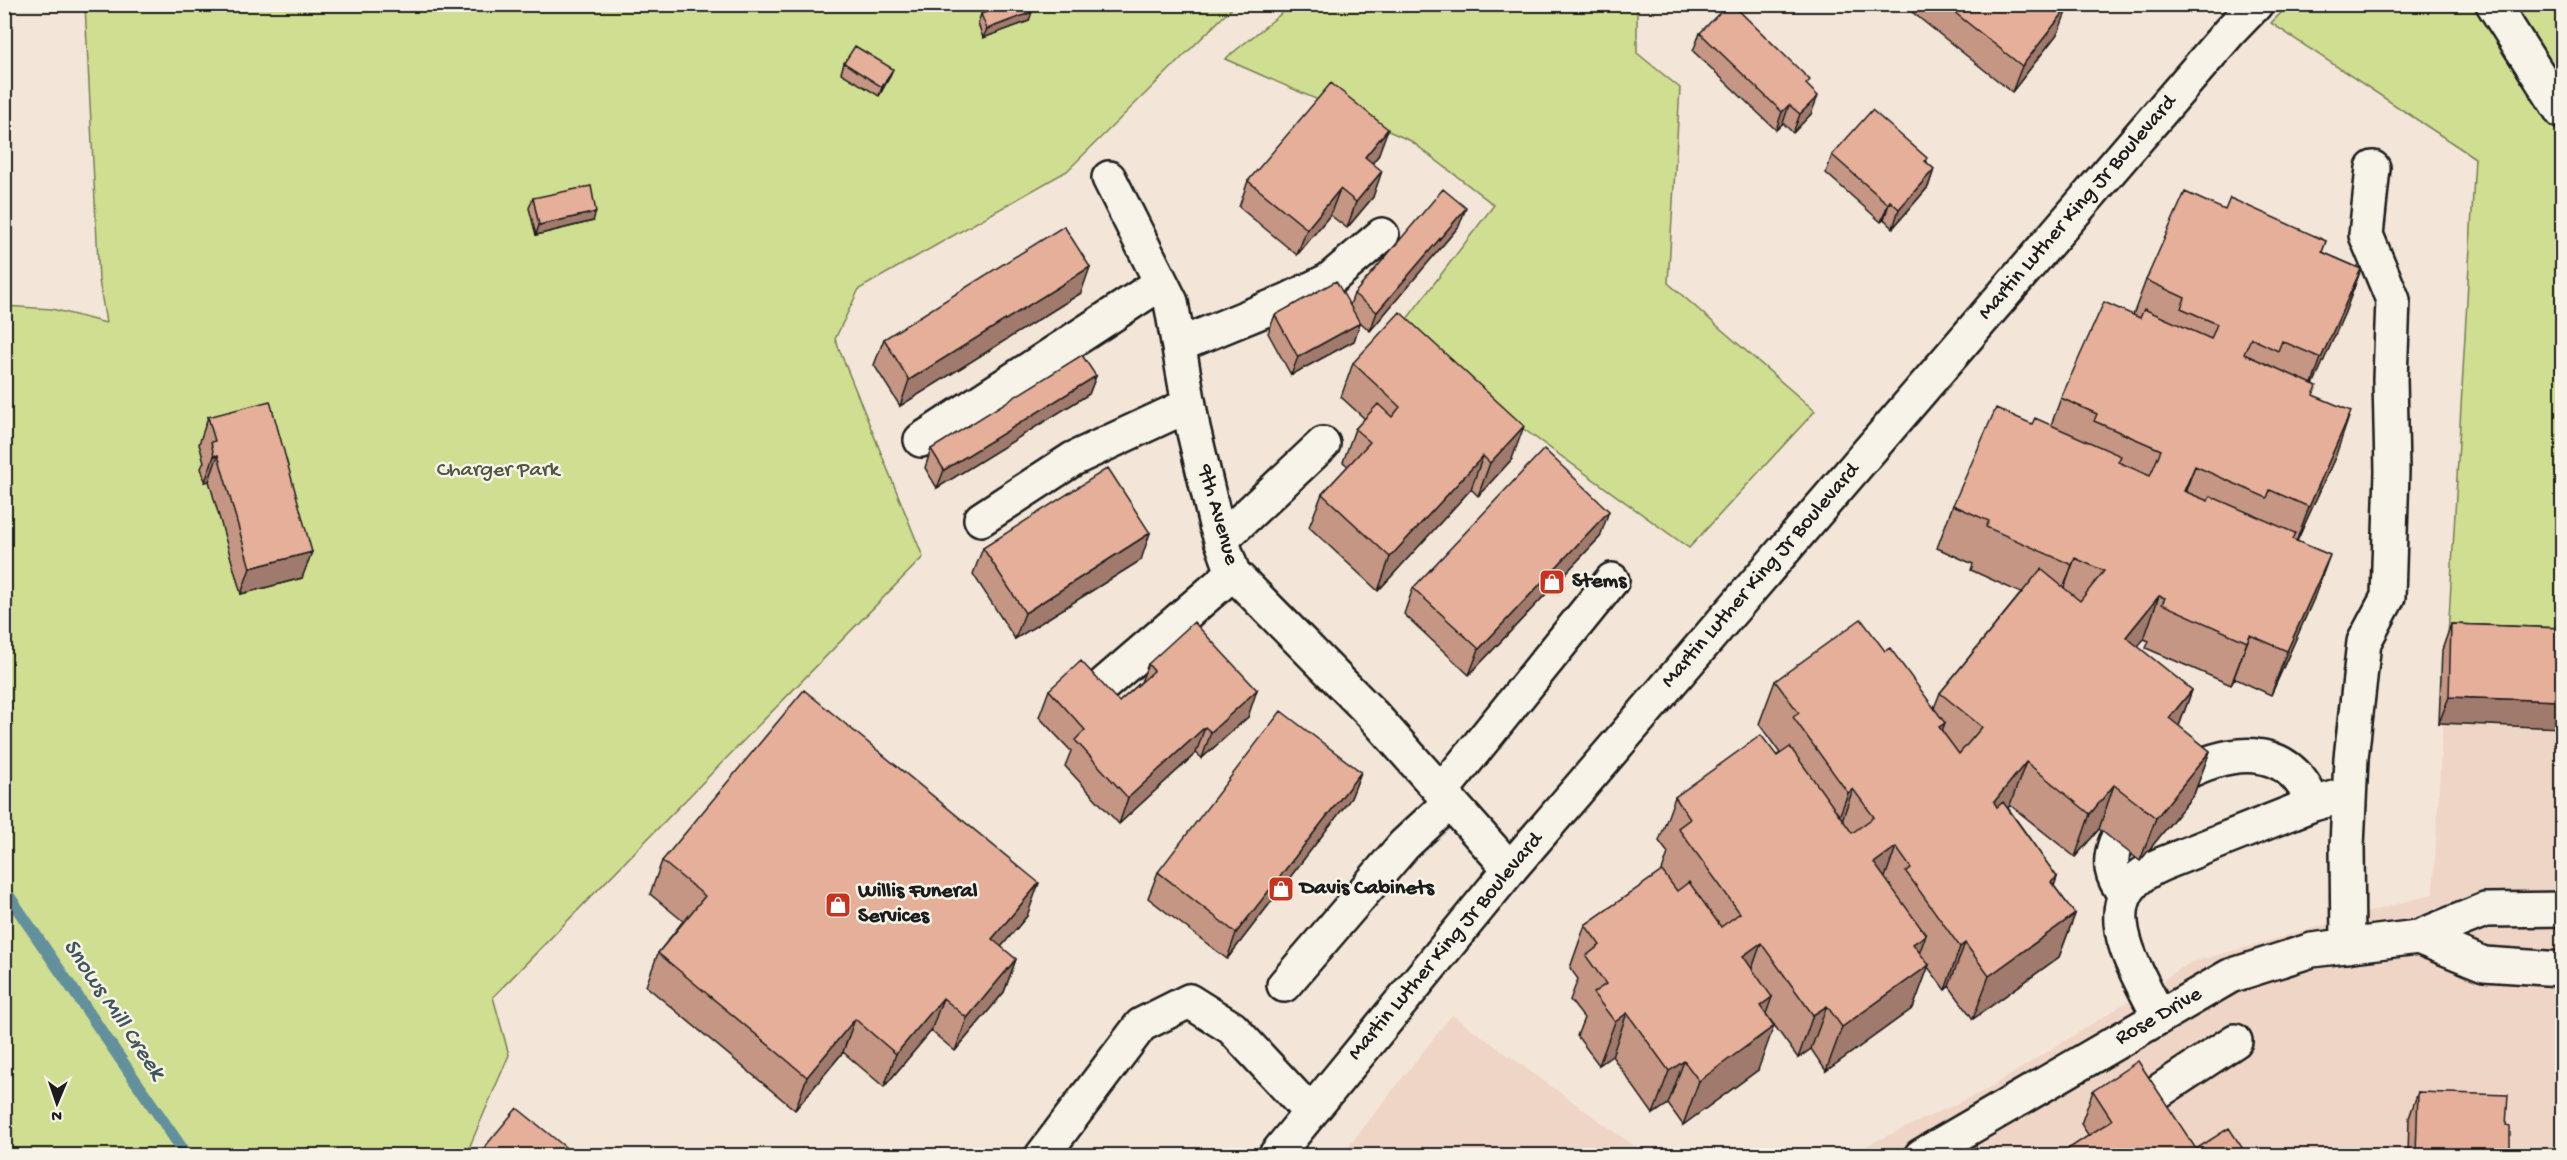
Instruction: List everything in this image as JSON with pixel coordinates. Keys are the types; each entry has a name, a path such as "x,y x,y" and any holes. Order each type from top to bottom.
{"street":[{"name":"Martin Luther King Jr Boulevard","path":"1275,1155 1510,869 2214,49 2256,4"},
{"path":"2493,4 2562,112"},
{"path":"2348,946 2349,794 2364,642 2388,597 2392,471 2390,379 2393,300 2366,235 2373,168"},
{"name":"9th Avenue","path":"1108,178 1171,302 1189,405 1216,525 1233,573 1372,714 1510,869"},
{"path":"1179,345 1286,301 1329,280 1382,235"},
{"path":"921,440 1161,283"},
{"path":"981,519 1073,459 1189,405"},
{"path":"1221,540 1323,444"},
{"path":"1101,687 1233,573"},
{"path":"1284,985 1445,797 1612,580"},
{"path":"2175,778 2196,766 2219,758 2243,755 2267,757 2283,763 2297,774 2307,788 2313,804"},
{"path":"2158,1017 2120,930 2120,911 2125,894 2135,881 2147,870 2313,804 2349,794"},
{"path":"2116,842 2110,863 2112,874 2125,894"},
{"name":"Rose Drive","path":"1921,1155 2230,976 2312,950 2418,937 2485,910 2562,909"},
{"name":"Rose Drive","path":"2418,937 2484,964 2562,969"},
{"path":"1042,1155 1141,1025 1190,1001 1232,1028 1310,1112"},
{"path":"2135,1107 2235,1041"}],"shaded area":[{"path":"2289,5 2562,5 2562,1155 1844,1156 1986,1090 2190,963 2433,894 2475,158 2271,23"},
{"path":"1452,1015 1647,1155 1342,1155"}],"green space":[{"name":"Charger Park","path":"85,5 1235,5 1067,171 859,289 835,339 923,557 493,997 509,1055 466,1155 5,1155 4,306 52,309 106,323 99,280"},
{"path":"1292,5 1637,5 1637,53 1680,88 1668,283 1815,411 1689,548 1394,336 1494,205 1411,141 1225,59"},
{"path":"2289,5 2562,5 2562,643 2448,637 2475,158 2271,23"}],"building":[{"path":"1007,4 1030,4 1032,12 987,29 981,14"},
{"path":"1728,4 1732,4 1810,80 1806,84 1818,96 1800,114 1789,105 1782,112 1700,33"},
{"path":"1944,4 2065,4 2068,7 2022,66"},
{"path":"855,46 893,69 882,87 844,63"},
{"path":"1331,83 1388,129 1365,157 1382,171 1356,202 1340,189 1307,229 1248,181"},
{"path":"1872,110 1927,158 1925,161 1934,169 1899,209 1890,201 1888,204 1832,155"},
{"path":"591,186 596,212 539,225 533,198"},
{"path":"1443,189 1466,208 1377,312 1354,294"},
{"path":"2185,192 2225,210 2230,198 2326,241 2322,252 2361,269 2321,358 2282,341 2278,351 2251,338 2244,354 2317,386 2313,395 2351,411 2309,507 2270,490 2267,498 2195,466 2184,491 2208,501 2210,496 2295,533 2292,539 2330,555 2287,651 2250,635 2247,642 2162,604 2165,598 2159,596 2126,637 2192,690 2169,718 2210,751 2156,818 2114,785 2090,814 2026,762 1994,802 1997,807 2003,802 2057,877 2051,882 2075,914 1989,976 1965,943 1960,947 1906,872 1911,868 1896,847 1874,863 1926,935 1913,944 1929,965 1842,1027 1827,1006 1813,1015 1761,943 1743,956 1772,997 1760,1006 1774,1026 1699,1081 1684,1061 1669,1071 1627,1013 1615,1022 1593,993 1606,984 1586,956 1600,945 1585,925 1662,871 1677,891 1689,882 1721,927 1740,913 1678,828 1690,819 1675,797 1761,735 1777,756 1790,747 1852,833 1874,817 1853,789 1848,793 1793,717 1799,713 1775,681 1861,619 1885,651 1890,648 1945,723 1939,727 1959,754 1982,727 1940,693 2041,569 2080,601 2104,571 2075,558 2072,565 1986,527 1989,521 1953,505 1996,408 2032,424 2035,418 2121,456 2118,462 2150,476 2161,450 2094,421 2097,414 2061,398 2104,302 2140,318 2144,309 2211,339 2217,324 2181,308 2185,298 2146,280"},
{"path":"1064,226 1090,267 909,380 884,339"},
{"path":"1336,281 1360,323 1298,357 1275,315"},
{"path":"1400,312 1524,426 1490,463 1483,456 1390,557 1322,494 1370,442 1355,429 1378,404 1392,417 1400,407 1353,363"},
{"path":"1082,355 1096,376 944,470 931,449"},
{"path":"270,401 312,552 250,568 218,455 214,456 211,442 215,441 208,417"},
{"path":"1544,449 1609,511 1479,649 1413,588"},
{"path":"1108,468 1150,533 1025,613 983,548"},
{"path":"1194,622 1257,690 1211,732 1205,727 1128,798 1075,740 1085,730 1049,690 1081,661 1119,702 1154,671 1148,664"},
{"path":"2451,624 2562,628 2562,701 2449,697"},
{"name":"Willis Funeral Services","path":"804,690 1039,883 992,939 1016,959 967,1018 943,998 896,1054 855,1019 807,1077 658,953 705,896 662,861"},
{"path":"1281,711 1361,772 1236,933 1158,872"},
{"path":"2138,1061 2196,1149 2229,1128 2247,1155 2064,1155 2062,1153 2112,1120 2093,1091"},
{"path":"2418,1092 2508,1095 2506,1125 2510,1126 2510,1151 2504,1151 2504,1155 2416,1155"},
{"path":"517,1108 575,1155 478,1155"}],"waterway":[{"name":"Snows Mill Creek","path":"4,889 187,1156"}],"place":[{"name":"Stems","path":"1552,582"},
{"name":"Davis Cabinets","path":"1281,889"},
{"name":"Willis Funeral Services","path":"838,905"}]}
